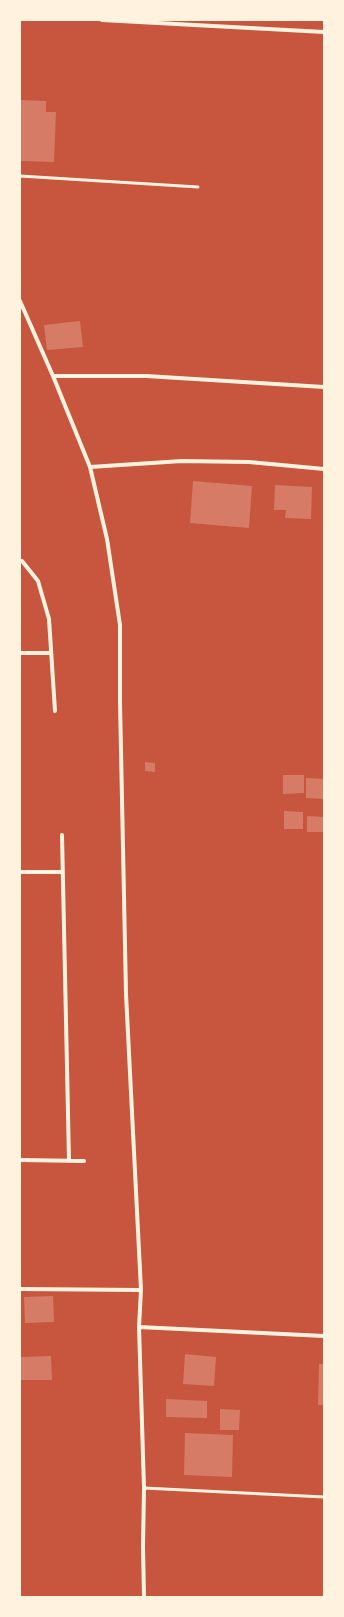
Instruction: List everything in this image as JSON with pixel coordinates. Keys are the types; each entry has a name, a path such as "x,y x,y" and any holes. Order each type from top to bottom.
{"street":[{"path":"102,20 324,32"},
{"path":"20,301 53,376 90,467 107,539 120,625 120,702 126,994 141,1290 139,1327 144,1488 144,1597"},
{"path":"53,376 146,376 324,388"},
{"path":"90,467 182,461 249,462 324,469"},
{"path":"20,560 38,581 49,619 55,711"},
{"path":"20,653 51,653"},
{"path":"62,835 70,1160"},
{"path":"20,872 63,872"},
{"path":"20,1160 84,1161"},
{"path":"20,1289 141,1290"},
{"path":"139,1327 324,1336"}],"lane":[{"path":"20,176 198,187"},
{"path":"144,1488 324,1497"}],"building":[{"path":"20,100 46,101 46,112 56,112 54,162 20,161"},
{"path":"80,321 83,347 47,350 44,325"},
{"path":"193,481 252,486 249,528 190,523"},
{"path":"275,485 312,487 311,519 285,518 286,510 274,510"},
{"path":"145,762 155,763 155,772 145,771"},
{"path":"283,775 304,775 304,793 283,794"},
{"path":"306,778 324,779 324,799 306,798"},
{"path":"284,811 303,812 303,829 284,829"},
{"path":"307,816 324,817 324,832 307,832"},
{"path":"53,1296 54,1322 25,1323 24,1297"},
{"path":"185,1354 216,1357 214,1386 183,1384"},
{"path":"51,1356 52,1380 20,1380 20,1357"},
{"path":"319,1364 324,1364 324,1405 318,1405"},
{"path":"166,1399 207,1401 207,1418 166,1417"},
{"path":"220,1409 240,1410 239,1430 220,1430"},
{"path":"185,1433 233,1435 232,1477 184,1475"}]}
